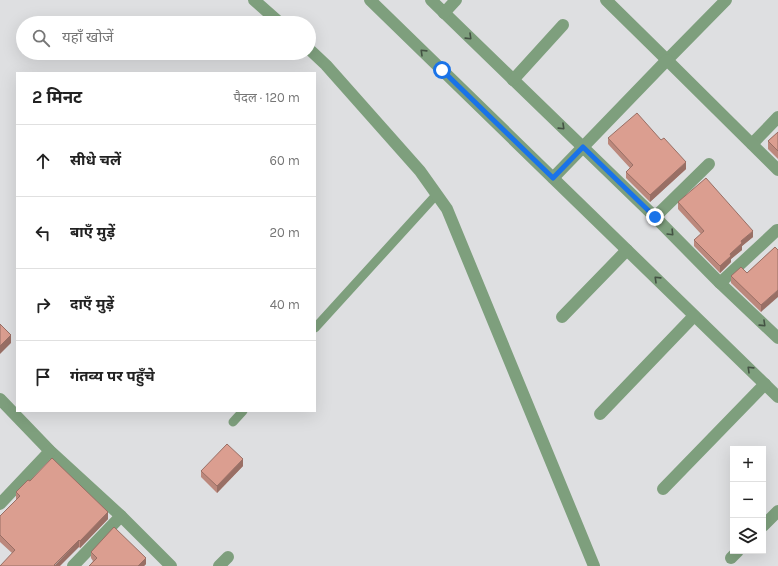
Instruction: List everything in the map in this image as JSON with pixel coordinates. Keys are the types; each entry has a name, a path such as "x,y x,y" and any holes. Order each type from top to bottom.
{"street":[{"path":"254,0 272,16"},
{"path":"370,0 778,397"},
{"path":"431,0 778,338"},
{"path":"444,13 456,0"},
{"path":"606,0 778,170"},
{"path":"553,178 726,0"},
{"path":"513,80 563,25"},
{"path":"316,55 326,64 420,171 447,209 594,566"},
{"path":"752,144 778,118"},
{"path":"655,217 709,164"},
{"path":"720,283 777,230"},
{"path":"562,317 627,250"},
{"path":"600,414 694,316"},
{"path":"662,489 765,384"},
{"path":"0,400 50,451 121,516 171,566"},
{"path":"0,504 50,451"},
{"path":"766,523 778,511"},
{"path":"73,566 121,516"},
{"path":"219,566 228,557"}],"lane":[{"path":"316,327 437,194"},
{"path":"233,422 242,412"}],"building":[{"path":"637,113 661,140 664,138 686,162 650,195 626,172 633,165 608,138"},
{"path":"778,132 778,151 768,141"},
{"path":"706,178 753,231 741,241 742,243 720,266 694,240 704,231 678,202"},
{"path":"775,247 778,250 778,290 761,305 731,276 741,267 747,273"},
{"path":"0,324 11,335 0,346"},
{"path":"227,444 243,459 217,486 201,471"},
{"path":"52,458 108,512 54,565 55,566 0,566 15,550 0,535 0,516 20,496 16,492 28,480 30,481"},
{"path":"114,527 146,558 138,566 89,566 97,558 91,552"}],"route":[{"path":"442,70 553,178 583,147 655,217"}]}
